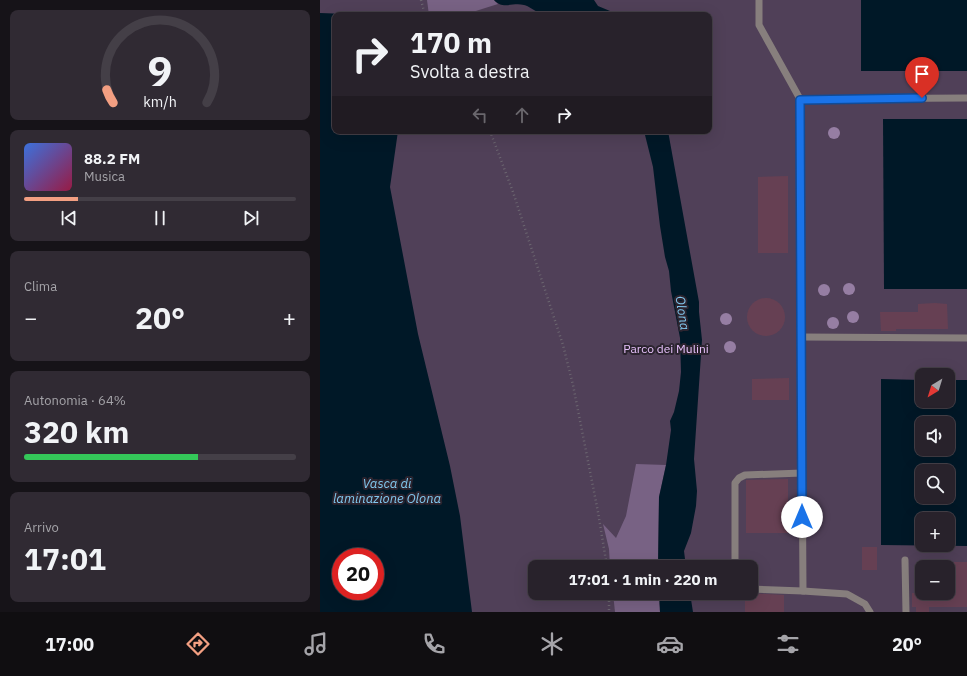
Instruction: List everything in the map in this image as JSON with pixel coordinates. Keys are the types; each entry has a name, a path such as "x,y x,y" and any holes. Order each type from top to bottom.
{"lane":[{"path":"759,0 759,25 800,100 803,590"},
{"path":"800,100 967,98"},
{"path":"801,337 967,338"},
{"path":"735,560 735,483 745,475 802,473"},
{"path":"906,560 906,612"},
{"path":"758,589 803,590 847,594 865,604 870,612"}],"path":[{"path":"421,0 424,12"},
{"path":"491,134 513,192 563,344 573,385 606,560"},
{"path":"609,600 609,612"}],"green space":[{"name":"Parco dei Mulini","path":"320,0 967,0 967,612 320,612"}],"shaded area":[{"path":"427,0 494,0 498,4 473,12 429,12"},
{"path":"636,464 666,465 659,497 658,560 610,560 609,549 603,524 616,538 626,516"},
{"path":"614,600 659,600 660,612 615,612"}],"water":[{"path":"494,0 594,0 598,6 611,12 538,12 528,6 520,4 501,5"},
{"path":"861,0 967,0 967,71 861,71"},
{"name":"Vasca di laminazione Olona","path":"320,13 332,13 332,134 398,134 390,187 418,334 450,466 460,516 472,612 320,612"},
{"path":"883,119 967,119 967,289 884,289"},
{"name":"Olona","path":"645,134 669,134 699,302 702,340 694,459 697,491 691,533 684,551 685,560 658,560 659,497 666,465 671,430 670,421 674,412 679,391 681,372 680,338 660,226 653,167"},
{"path":"881,379 915,380 915,408 955,408 955,380 967,380 967,546 955,546 955,512 915,512 915,545 881,545"},
{"path":"659,600 691,600 693,612 660,612"}],"building":[{"path":"788,176 788,253 758,253 758,177"},
{"path":"762,298 770,298 780,303 784,310 784,324 780,331 770,336 762,336 752,331 750,328 747,321 747,313 752,303 755,301"},
{"path":"918,304 947,304 948,329 896,329 896,331 881,331 880,312 918,312"},
{"path":"789,378 789,400 752,400 752,379"},
{"path":"788,479 788,533 746,533 746,480"},
{"path":"862,547 877,547 877,570 862,570"},
{"path":"955,562 967,562 967,607 929,607 929,612 916,612 916,607 912,607 912,593 915,593 915,600 955,600"},
{"path":"758,594 784,595 784,612 745,612 745,600 758,600"}],"route":[{"path":"802,517 800,100 922,98"}]}
